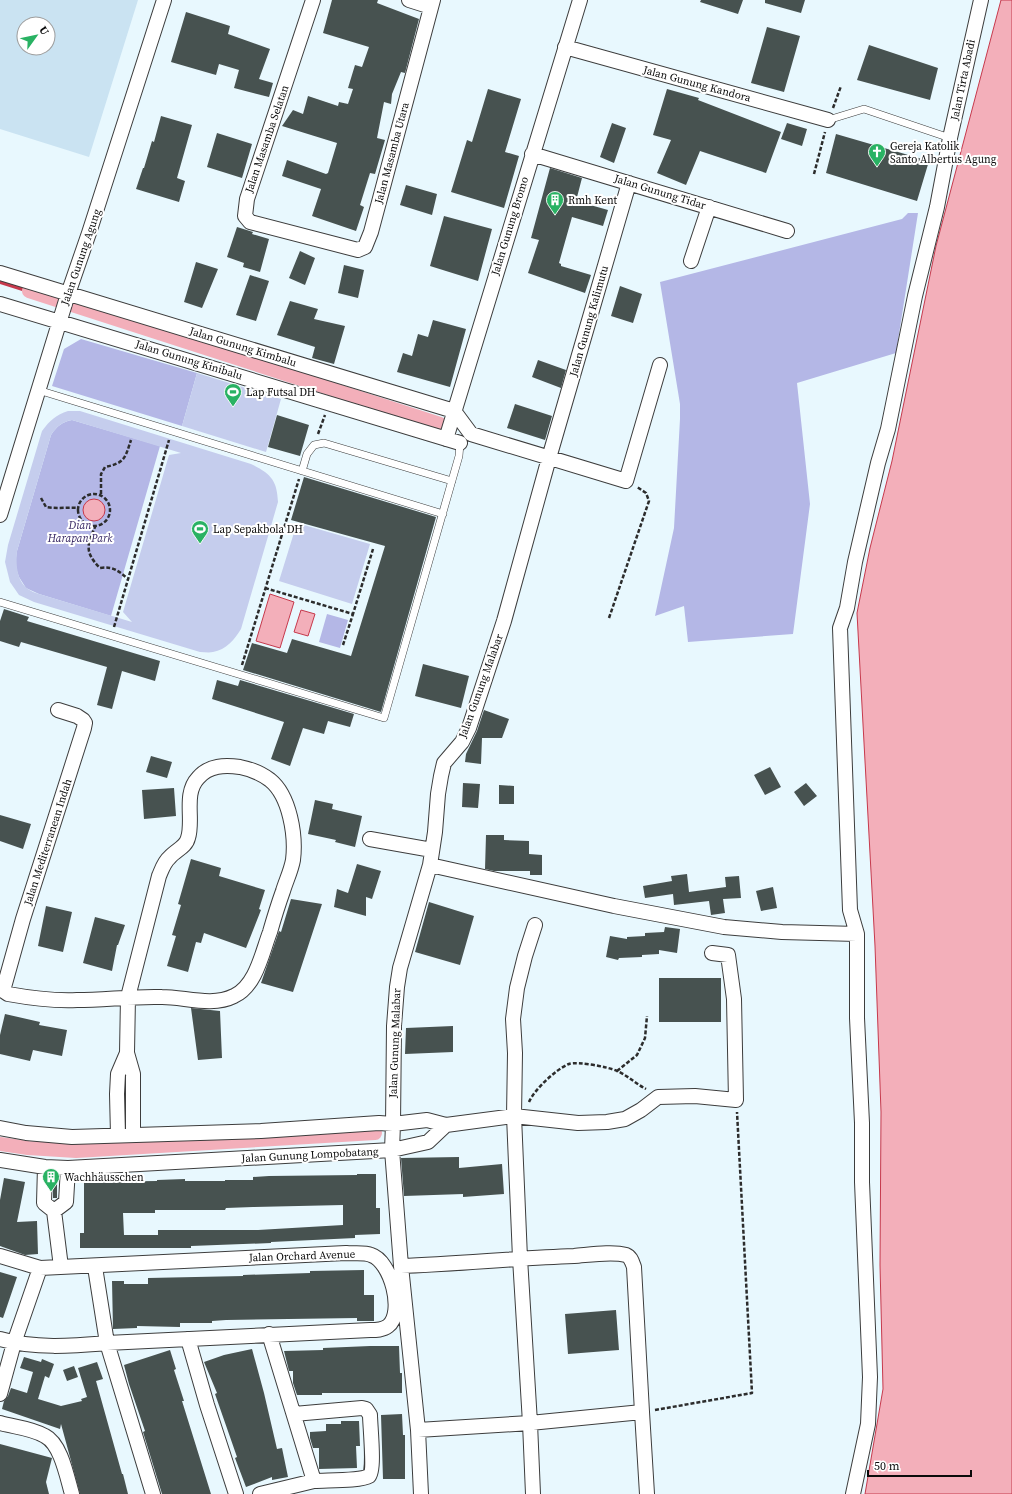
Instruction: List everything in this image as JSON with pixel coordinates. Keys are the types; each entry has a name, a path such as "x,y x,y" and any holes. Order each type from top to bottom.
{"street":[{"name":"Jalan Gunung Agung","path":"0,515 67,297 90,233 164,0"},
{"name":"Jalan Masamba Selatan","path":"306,236 250,222 245,216 245,210 247,199 313,0"},
{"path":"409,0 432,4"},
{"name":"Jalan Gunung Bromo","path":"446,439 580,0"},
{"name":"Jalan Tirta Abadi","path":"853,1494 868,1424 870,1377 857,1018 857,934 850,910 840,628 847,608 855,562 878,463 888,429 915,296 937,208 950,138 981,0"},
{"name":"Jalan Masamba Utara","path":"306,236 358,250 365,247 371,232 432,4"},
{"name":"Jalan Gunung Kandora","path":"565,47 828,120"},
{"name":"Jalan Gunung Tidar","path":"532,154 709,206 787,231"},
{"name":"Jalan Gunung Kalimutu","path":"549,458 629,183"},
{"path":"691,262 709,206"},
{"name":"Jalan Gunung Kimbalu","path":"0,273 67,297 454,411"},
{"name":"Jalan Gunung Kinibalu","path":"0,304 60,319 460,443"},
{"path":"454,411 471,434 626,481 660,365"},
{"path":"454,411 460,443 471,434"},
{"name":"Jalan Gunung Malabar","path":"394,1124 394,1026 397,987 400,968 430,865 435,832 438,794 444,763 465,736 478,702 504,621 549,458"},
{"name":"Jalan Mediterranean Indah","path":"58,710 81,718 85,723 23,919 4,983 5,992 19,996 59,1000 128,997"},
{"path":"128,997 163,997 210,1001 233,996 241,991 250,982 257,968 290,870 293,850 292,832 287,809 277,788 270,780 254,771 229,766 212,768 203,772 196,779 192,789 188,840 164,864 158,876 128,997 127,1053 133,1074 134,1135"},
{"path":"370,839 432,850"},
{"path":"430,865 614,906 724,927 782,932 857,934"},
{"path":"533,1494 520,1258 518,1116 513,1020 517,988 535,925"},
{"path":"0,1128 26,1133 72,1137 261,1131 379,1123 394,1124 427,1120 446,1125 518,1116 578,1123 607,1122 625,1119 641,1110 658,1097 695,1096 736,1100 734,999 728,955 712,953"},
{"path":"118,1135 118,1074 127,1053"},
{"name":"Jalan Gunung Lompobatang","path":"0,1160 45,1167 68,1168 392,1150 394,1124"},
{"path":"421,1494 418,1430 401,1266 392,1150 428,1142 446,1125"},
{"path":"45,1167 44,1203 54,1211 61,1267"},
{"path":"54,1211 66,1202 68,1168"},
{"name":"Jalan Orchard Avenue","path":"0,1256 40,1268 346,1253 371,1255 380,1260 392,1280 395,1310 392,1321 388,1326 382,1329 80,1345 14,1343 0,1339"},
{"path":"401,1266 609,1254 625,1255 632,1260 648,1494"},
{"path":"95,1266 107,1343 153,1494"},
{"path":"0,1394 14,1343 40,1268"},
{"path":"269,1334 314,1481"},
{"path":"188,1339 206,1405 236,1494"},
{"path":"260,1494 314,1481 353,1479 369,1476 372,1472 370,1415 366,1408 294,1414"},
{"path":"418,1430 530,1423 642,1412"},
{"path":"0,1423 46,1436 57,1448 72,1494"}],"lane":[{"path":"828,120 864,110 950,138"},
{"path":"38,390 443,514"},
{"path":"302,471 307,454 314,445 324,443 452,482"},
{"path":"0,602 384,718 452,482 459,456 460,443"}],"path":[{"path":"314,445 329,403"},
{"path":"112,636 171,431"},
{"path":"101,494 101,474 105,467 116,465 122,461 131,440"},
{"path":"239,675 302,471"},
{"path":"609,618 649,501 646,493 626,481"},
{"path":"94,493 101,494 107,500 110,509 108,517 103,523 96,525 87,524 80,518 79,508 81,501 86,496 94,493"},
{"path":"41,498 46,507 56,509 67,507 79,508"},
{"path":"96,525 88,548 91,559 100,568 109,566 118,570 128,579"},
{"path":"343,645 373,549"},
{"path":"266,588 353,614"},
{"path":"617,1071 637,1055 646,1038 647,1016"},
{"path":"518,1116 532,1096 549,1077 569,1064 591,1064 617,1071 658,1097"},
{"path":"642,1412 752,1393 736,1100"}],"shaded area":[{"path":"0,0 138,0 89,157 0,129"},
{"path":"1001,0 1012,0 1012,1494 865,1494 883,1389 880,1265 881,1112 875,946 857,613 870,548 892,461 936,246"},
{"name":"Lap Futsal DH","path":"197,373 281,399 266,452 182,426"},
{"name":"Lap Sepakbola DH","path":"68,411 80,411 251,464 264,471 272,478 276,488 278,502 241,629 236,637 222,649 213,652 200,652 34,602 19,595 10,582 5,562 8,545 42,431 54,418","holes":["72,420 181,453 169,455 123,612 132,622 38,594 24,586 19,577 17,551 51,435 58,427 63,423"]},
{"path":"90,499 98,499 105,506 105,514 98,521 90,521 83,514 83,506"},
{"path":"297,523 370,544 352,604 279,581"},
{"path":"270,594 294,602 280,648 256,641"},
{"path":"301,610 315,614 308,636 294,632"}],"green space":[{"path":"908,213 918,213 896,353 797,383 810,504 793,634 688,642 684,606 655,616 674,528 680,419 680,404 660,282 902,219"},
{"path":"81,339 197,373 182,426 52,386 64,349"},
{"name":"Dian Harapan Park","path":"72,420 160,446 111,616 39,594 26,588 19,577 15,565 17,551 51,435 60,425"},
{"path":"327,614 348,620 340,648 319,642"}],"building":[{"path":"332,0 378,0 377,3 419,19 405,73 401,72 392,94 391,104 384,102 377,138 385,140 375,174 370,173 360,205 364,207 356,231 312,216 321,189 282,176 287,160 326,174 328,173 337,143 282,126 293,110 303,114 308,96 338,106 339,102 348,104 353,89 348,88 355,65 362,67 369,47 323,33"},
{"path":"701,0 743,0 738,14 700,2"},
{"path":"765,0 805,0 801,13 765,3"},
{"path":"186,12 230,26 228,34 270,49 259,79 273,83 269,97 234,88 239,70 219,64 216,75 171,62"},
{"path":"767,27 800,36 784,92 751,83"},
{"path":"869,45 938,68 930,100 857,80"},
{"path":"488,89 521,99 505,152 519,156 504,208 451,192 467,140 472,142"},
{"path":"667,89 699,98 698,100 781,132 766,173 700,151 686,185 657,173 671,140 653,135"},
{"path":"161,116 192,125 177,178 185,181 179,202 136,189 152,141 154,142"},
{"path":"612,123 626,128 614,163 600,157"},
{"path":"787,123 807,129 802,146 781,139"},
{"path":"217,133 252,144 242,178 207,167"},
{"name":"Gereja Katolik Santo Albertus Agung","path":"836,134 929,161 917,201 826,173"},
{"path":"550,168 582,178 576,201 608,210 603,226 572,217 559,263 561,266 591,275 585,293 528,273 539,240 531,238"},
{"path":"406,185 437,194 432,215 400,205"},
{"path":"444,216 492,229 478,281 430,266"},
{"path":"237,227 253,232 252,234 269,239 260,272 243,267 244,263 227,257"},
{"path":"300,251 315,258 305,285 289,278"},
{"path":"196,262 218,269 202,308 184,302"},
{"path":"344,265 364,270 358,298 338,293"},
{"path":"250,275 269,281 256,321 236,315"},
{"path":"620,286 642,294 633,323 611,316"},
{"path":"290,301 318,309 314,319 345,326 334,364 312,358 315,347 277,335"},
{"path":"433,320 466,329 450,387 397,372 403,353 412,356 418,334 428,337"},
{"path":"538,360 566,370 561,388 532,377"},
{"path":"515,404 552,416 545,440 507,428"},
{"path":"277,415 309,425 300,456 268,447"},
{"path":"304,477 436,517 381,712 243,670 252,643 287,653 292,639 351,656 385,546 291,520"},
{"path":"4,609 29,617 27,621 160,661 155,681 122,671 112,709 97,705 107,667 21,642 19,647 0,641 0,621"},
{"path":"423,664 469,676 461,708 415,696"},
{"path":"217,680 238,686 240,680 354,714 350,727 328,721 324,734 303,728 290,766 271,759 284,722 212,699"},
{"path":"484,710 509,719 502,738 482,738 481,764 465,762 466,754 477,731"},
{"path":"151,756 172,762 167,778 146,772"},
{"path":"770,767 781,787 765,795 754,775"},
{"path":"463,783 480,784 478,808 462,807"},
{"path":"806,783 817,796 804,806 794,792"},
{"path":"499,785 514,786 514,804 499,804"},
{"path":"174,788 176,816 144,819 142,790"},
{"path":"315,800 333,804 332,809 362,816 355,847 335,842 336,840 308,834"},
{"path":"0,815 31,824 23,849 0,841"},
{"path":"486,835 504,835 504,840 529,841 529,854 542,855 542,875 530,875 530,871 494,871 485,869"},
{"path":"191,859 221,868 219,876 265,890 259,909 261,910 246,948 204,933 201,943 196,942 188,972 167,966 176,936 172,935 181,905 178,904"},
{"path":"357,864 381,871 372,899 366,897 366,916 334,907 337,889 348,893"},
{"path":"687,874 689,892 726,887 725,877 739,876 741,898 723,899 725,913 711,915 709,901 674,905 673,894 645,898 643,886 672,881 671,876"},
{"path":"773,887 777,908 761,911 756,891"},
{"path":"291,899 322,904 293,992 261,983 279,931 281,932"},
{"path":"429,902 474,916 460,965 415,952"},
{"path":"46,906 72,912 63,952 38,946"},
{"path":"95,917 125,925 117,945 112,971 83,963"},
{"path":"665,927 680,929 677,953 659,950 659,954 642,955 642,957 619,958 618,960 606,957 610,936 627,939 627,937 645,936 645,933 664,932"},
{"path":"659,978 721,978 721,1022 659,1022"},
{"path":"191,1008 220,1011 222,1058 198,1060"},
{"path":"5,1014 40,1022 39,1025 67,1030 62,1056 33,1050 30,1061 0,1054 0,1035"},
{"path":"453,1026 453,1052 405,1054 406,1028"},
{"path":"459,1157 459,1168 502,1164 504,1194 463,1197 463,1194 404,1196 401,1158"},
{"path":"376,1174 376,1208 380,1208 380,1234 355,1235 355,1238 191,1246 191,1248 80,1248 80,1233 84,1233 84,1182 185,1179 185,1181 225,1181 253,1180 253,1177 269,1176","holes":["343,1205 343,1225 258,1230 158,1230 158,1235 124,1235 123,1213 155,1213 155,1210 225,1210 226,1208"]},
{"path":"4,1178 25,1182 17,1222 37,1221 38,1254 25,1255 0,1246 0,1200"},
{"path":"53,1181 57,1181 57,1198 53,1198"},
{"path":"364,1270 364,1295 374,1295 374,1321 357,1321 357,1318 226,1320 212,1321 212,1323 180,1323 180,1327 137,1326 137,1328 113,1329 112,1281 124,1281 124,1284 148,1284 148,1278 243,1276 310,1273 310,1271"},
{"path":"0,1272 17,1277 3,1318 0,1317"},
{"path":"616,1310 619,1350 568,1354 565,1314"},
{"path":"399,1346 400,1373 402,1373 402,1393 322,1393 322,1395 297,1395 293,1383 293,1371 289,1371 284,1351 323,1350 323,1348"},
{"path":"252,1349 277,1449 282,1448 288,1477 272,1480 272,1477 246,1487 235,1458 237,1457 215,1394 217,1393 204,1362 224,1355"},
{"path":"170,1350 176,1369 174,1370 184,1401 182,1401 211,1494 162,1494 143,1432 145,1431 129,1384 124,1365"},
{"path":"24,1357 41,1362 42,1359 54,1364 49,1378 45,1376 38,1399 61,1406 82,1401 81,1399 87,1397 78,1368 97,1362 103,1379 96,1381 128,1494 80,1494 61,1424 60,1429 2,1409 4,1401 11,1388 27,1393 33,1372 20,1368"},
{"path":"74,1366 78,1377 67,1381 63,1370"},
{"path":"402,1414 403,1435 405,1435 405,1479 383,1479 381,1415"},
{"path":"341,1421 359,1421 360,1446 356,1446 357,1468 319,1469 319,1448 313,1448 310,1432 326,1431 326,1424 341,1424"},
{"path":"0,1444 52,1458 46,1482 49,1494 0,1494"}],"waterway":[{"path":"0,282 29,291"},
{"path":"29,291 440,424"},
{"path":"0,1144 28,1148 76,1151 375,1133"}],"place":[{"name":"Gereja Katolik Santo Albertus Agung","path":"877,167"},
{"name":"Rmh Kent","path":"555,215"},
{"name":"Lap Futsal DH","path":"233,407"},
{"name":"Lap Sepakbola DH","path":"200,544"},
{"name":"Wachhäusschen","path":"51,1192"}]}
